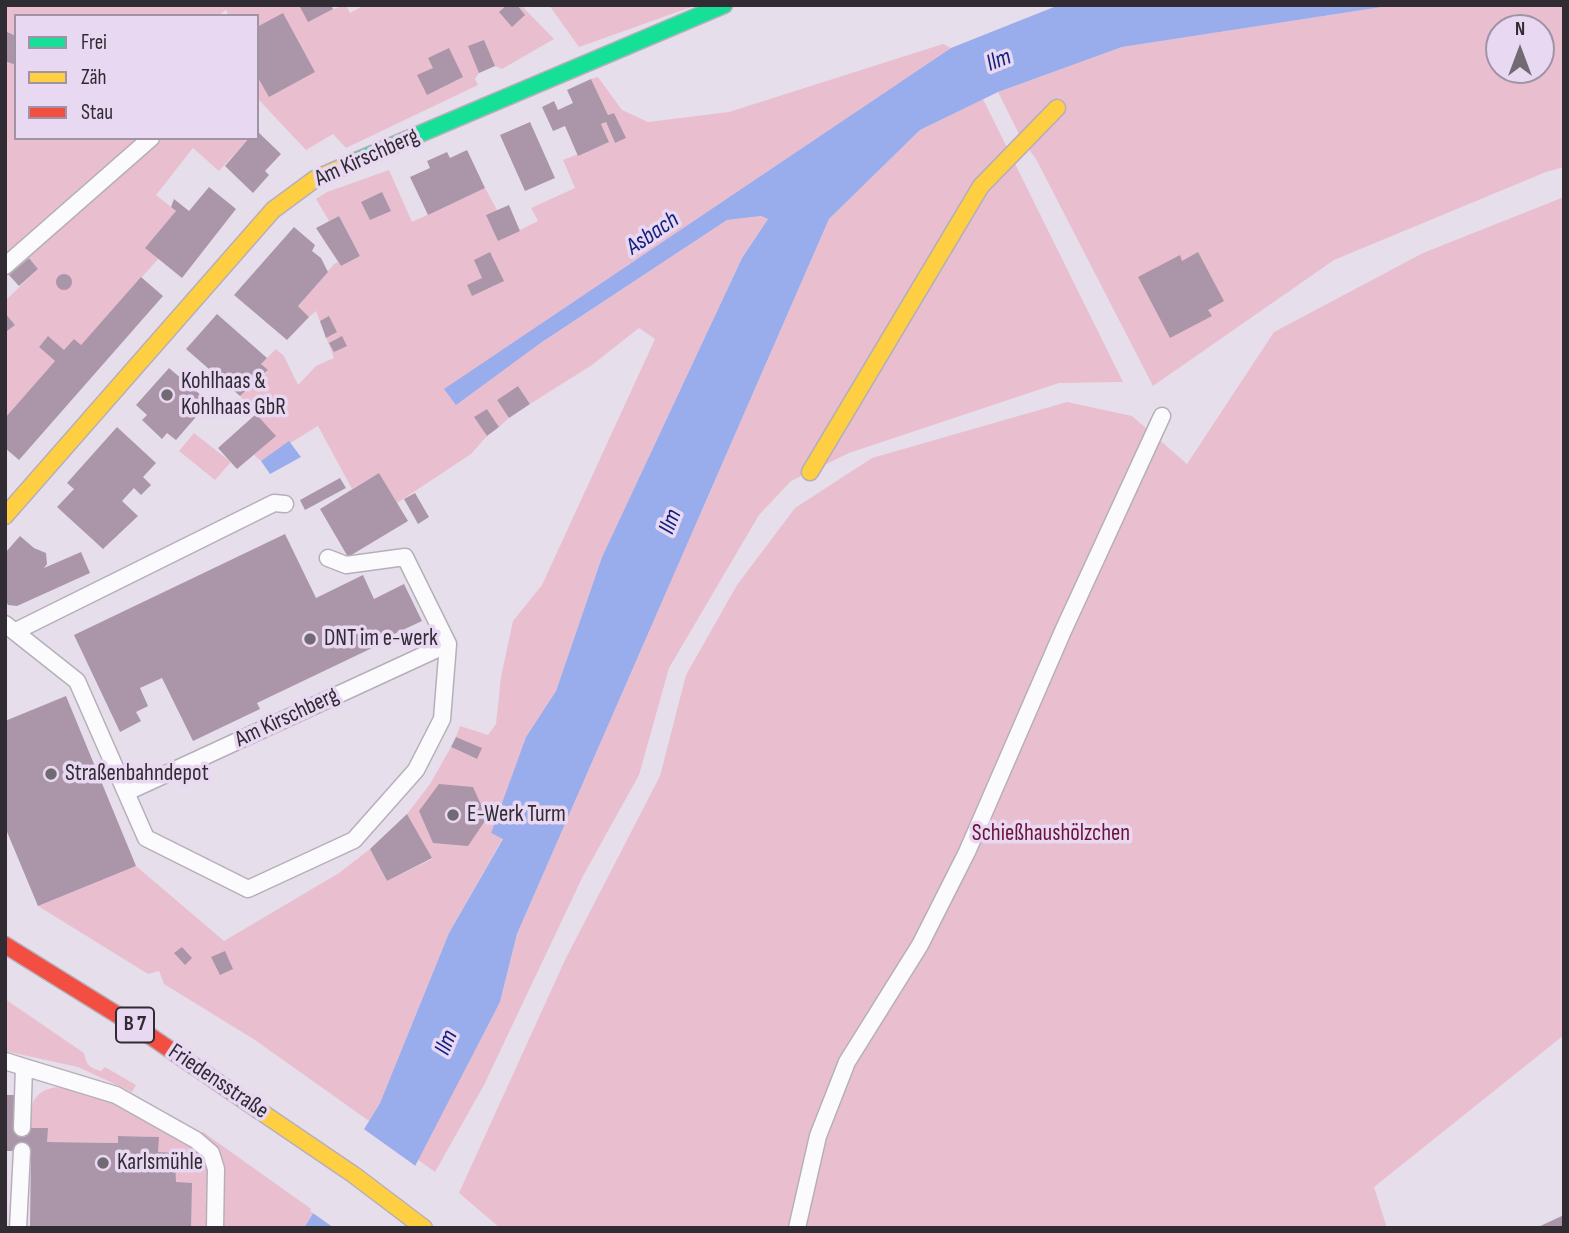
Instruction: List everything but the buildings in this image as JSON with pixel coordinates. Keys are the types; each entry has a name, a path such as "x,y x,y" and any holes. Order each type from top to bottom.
{"street":[{"name":"Am Kirschberg","path":"5,516 273,211 315,179 508,94 724,5"},
{"path":"810,472 981,186 1057,108"},
{"name":"Friedensstraße","path":"5,945 138,1027 424,1228"}],"lane":[{"path":"5,266 149,140"},
{"path":"797,1228 818,1136 847,1062 920,945 967,852 1069,618 1162,416"},
{"path":"285,504 274,503 11,628 77,681 146,838 248,889 354,840 416,770 442,719 448,644 405,557 346,565 328,558"},
{"name":"Am Kirschberg","path":"127,792 448,644"},
{"path":"5,1061 116,1095 196,1140 211,1153 216,1169 215,1228"},
{"path":"22,1128 24,1067"},
{"path":"18,1228 22,1151"}],"green space":[{"path":"5,5 299,5 333,9 346,5 350,13 365,5 521,5 554,39 502,69 495,66 479,73 475,79 478,85 346,148 333,134 306,150 259,100 259,14 228,14 226,10 220,14 14,14 14,140 138,140 5,258"},
{"path":"549,5 697,5 579,47"},
{"path":"1395,5 1564,5 1564,167 1546,172 1334,260 1153,386 1036,159 1022,140 998,92 1122,47"},
{"path":"943,44 951,48 445,389 456,404 542,342 727,220 761,216 768,219 742,258 602,557 556,691 526,737 491,833 503,838 449,933 380,1103 369,1121 255,1040 164,984 159,971 148,974 38,906 136,866 224,941 339,873 370,849 387,881 432,859 407,814 430,784 451,747 476,759 481,748 456,737 460,726 488,735 496,724 501,677 513,621 542,585 655,339 639,328 592,365 530,404 518,386 497,400 509,418 499,427 487,409 475,417 487,436 471,454 397,503 379,473 352,489 318,426 261,461 254,455 275,436 240,396 268,371 261,364 276,349 284,356 298,385 316,366 334,358 316,311 309,317 298,306 334,264 338,262 341,266 360,256 339,216 329,221 316,199 327,192 389,170 412,222 485,188 497,210 498,241 538,221 531,208 575,188 563,160 609,142 601,124 606,122 615,143 625,138 614,113 608,115 591,79 598,77 622,110 648,122 729,112"},
{"path":"983,99 1123,382 1059,383 849,453 791,481 759,515 669,668 639,775 583,876 484,1085 435,1172 417,1159 500,1002 517,934 829,219 920,130"},
{"path":"159,140 247,140 219,171 193,148 156,195 176,211 159,258 81,345 64,350 48,337 39,347 55,361 6,417 5,334 15,325 5,313 5,301 38,269 29,254"},
{"name":"Schießhaushölzchen","path":"1564,197 1564,1035 1374,1187 1387,1228 500,1228 459,1193 565,960 660,776 686,675 737,585 795,508 872,458 1067,402 1132,416 1187,464 1274,332 1423,253"},
{"path":"194,433 231,462 215,480 179,451"},
{"path":"5,999 84,1053 91,1067 101,1071 105,1067 136,1085 132,1092 78,1067 5,1051"},
{"path":"57,1087 89,1093 196,1140 203,1132 314,1211 304,1228 191,1228 176,1182 175,1154 158,1152 158,1137 118,1136 118,1143 47,1142 47,1129 29,1128 34,1100 42,1092"}],"water":[{"name":"Ilm","path":"1059,5 1395,5 1122,47 998,92 920,130 829,219 517,934 500,1002 383,1228 304,1228 380,1103 449,933 503,839 491,833 526,737 556,691 602,557 742,258 768,219 761,216 727,220 542,342 456,405 444,389 951,48"},
{"path":"289,441 301,457 270,474 261,461"}],"pier":[{"path":"361,1127 417,1167 387,1228 334,1228 310,1211"}],"traffic: fast":[{"path":"356,161 724,5"}],"traffic: slow":[{"path":"810,472 981,186 1057,108"},
{"path":"5,516 273,210 315,179 356,161"},
{"path":"248,1103 354,1175 424,1228"}],"traffic: jam":[{"path":"5,945 137,1027 248,1103"}],"place":[{"name":"Kohlhaas & Kohlhaas GbR","path":"167,395"},
{"name":"DNT im e-werk","path":"310,639"},
{"name":"Straßenbahndepot","path":"51,774"},
{"name":"E-Werk Turm","path":"453,815"},
{"name":"Karlsmühle","path":"103,1163"}],"water label":[{"name":"Asbach","path":"653,234"}]}
